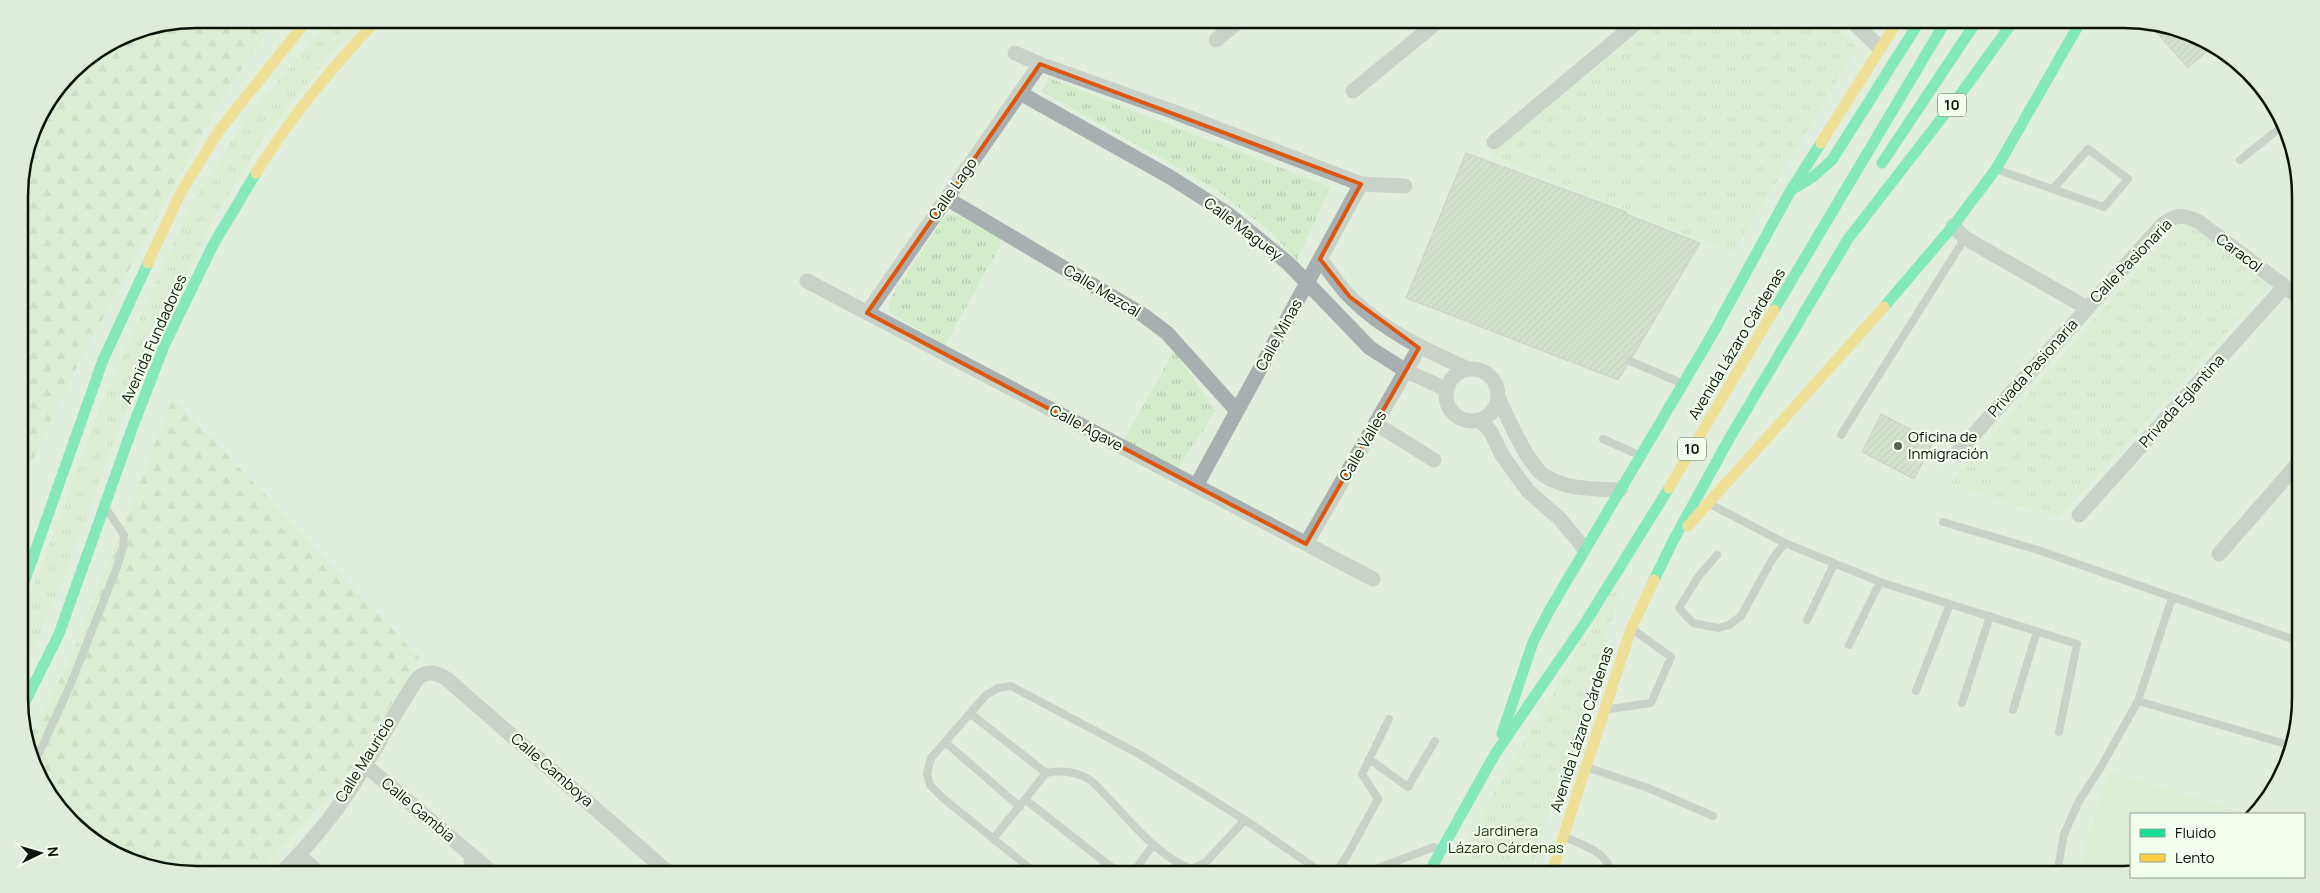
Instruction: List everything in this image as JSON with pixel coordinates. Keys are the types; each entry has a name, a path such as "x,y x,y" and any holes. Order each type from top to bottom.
{"main road":[{"path":"28,572 102,360 180,194 218,132 301,28"},
{"name":"Avenida Fundadores","path":"28,696 58,635 144,396 191,290 247,187 309,95 370,28"},
{"name":"Avenida Lázaro Cárdenas","path":"1495,754 1533,642 1584,548 1683,384 1791,190 1893,28"},
{"path":"1791,190 1813,177 1832,160 1848,139 1916,28"},
{"name":"Avenida Lázaro Cárdenas","path":"1433,865 1495,754 1587,620 1649,522 1942,28"},
{"path":"1873,175 1972,28"},
{"name":"Avenida Lázaro Cárdenas","path":"1554,865 1631,629 1673,541 1729,438 1848,239 2008,28"},
{"name":"Avenida Lázaro Cárdenas","path":"1673,541 1710,504 1853,343 1953,226 1996,170 2077,28"},
{"path":"1805,260 1846,212"}],"street":[{"path":"1216,40 1231,28"},
{"path":"1353,91 1430,28"},
{"path":"1494,142 1630,28"},
{"path":"1859,28 1879,47"},
{"path":"1015,53 1361,184 1405,186"},
{"name":"Calle Lago","path":"866,313 1040,64"},
{"name":"Calle Maguey","path":"1020,93 1170,177 1228,214 1289,264 1370,348 1406,371 1446,389"},
{"name":"Calle Minas","path":"1196,486 1361,184"},
{"name":"Calle Mezcal","path":"946,198 1143,315 1167,333 1237,411"},
{"name":"Caracol","path":"2176,215 2186,216 2198,222 2292,292"},
{"name":"Calle Pasionaria","path":"2087,308 2163,224 2176,215"},
{"path":"1953,226 1965,238 2087,308"},
{"path":"1320,259 1350,297 1372,316 1419,348 1466,368 1483,370 1494,381 1498,397 1522,448 1543,475 1580,488 1620,490"},
{"name":"Calle Agave","path":"807,281 1373,579"},
{"name":"Privada Eglantina","path":"2080,515 2284,287"},
{"name":"Privada Pasionaria","path":"1959,451 2087,308"},
{"name":"Calle Valles","path":"1306,544 1419,348"},
{"path":"1466,368 1453,376 1446,389 1446,403 1454,414 1466,420 1480,420 1492,411 1498,397"},
{"path":"1480,420 1491,432 1502,455 1528,491 1560,519 1584,548"},
{"path":"1376,424 1434,460"},
{"path":"2219,554 2292,469"},
{"path":"1528,491 1543,475"},
{"name":"Calle Mauricio","path":"288,866 350,789 392,717 417,679 426,672 431,672"},
{"name":"Calle Camboya","path":"431,672 447,679 661,866"},
{"name":"Calle Gambia","path":"365,765 484,866"},
{"path":"298,855 311,866"},
{"path":"471,855 472,866"}],"lane":[{"path":"2240,160 2279,129"},
{"path":"1996,170 2104,208 2128,179 2088,149 2053,189"},
{"path":"1841,435 1965,238"},
{"path":"1630,361 1683,384"},
{"path":"1603,439 1640,456"},
{"path":"1710,504 1785,543 1880,582 2078,644 2059,732"},
{"path":"38,756 72,681 117,568 123,547 124,535 104,506"},
{"path":"1943,522 2038,550 2292,639"},
{"path":"1717,555 1698,577 1679,608 1693,623 1718,628 1730,625 1741,616 1773,558 1785,543"},
{"path":"1807,620 1834,564"},
{"path":"1849,644 1880,582"},
{"path":"2059,865 2064,834 2079,801 2101,767 2138,701 2172,598"},
{"path":"1916,690 1950,604"},
{"path":"1962,703 1990,616"},
{"path":"1604,710 1651,702 1671,657 1631,629"},
{"path":"2013,710 2037,631"},
{"path":"1027,866 944,799 930,785 927,774 931,758 986,695 998,688 1011,686 1139,754 1245,820 1311,865"},
{"path":"2138,701 2286,744"},
{"path":"971,714 1046,773"},
{"path":"1340,865 1378,799 1362,774 1389,719"},
{"path":"1369,759 1408,787 1435,741"},
{"path":"945,742 1020,807"},
{"path":"1585,767 1648,788 1713,816"},
{"path":"993,839 1046,773 1059,770 1074,773 1090,780 1153,845 1182,865"},
{"path":"1026,800 1109,866"},
{"path":"1200,865 1206,862 1245,820"},
{"path":"1562,836 1592,848 1607,859 1610,865"},
{"path":"1384,865 1445,842"},
{"path":"1138,866 1153,845"}],"highlighted area":[{"path":"1040,64 1361,184 1320,259 1350,297 1419,348 1306,544 867,313"}],"green space":[{"path":"184,28 270,28 215,109 79,363 28,470 28,184 33,152 40,131 50,111 69,85 93,62 111,50 141,36"},
{"path":"326,28 360,28 336,49 267,133 216,215 163,325 127,409 63,580 28,660 28,597 38,575 101,404 189,209 244,121"},
{"path":"1645,28 1837,28 1858,48 1733,253 1490,155"},
{"path":"1049,78 1331,187 1297,260 1271,232 1214,188 1041,91"},
{"path":"954,213 1001,239 999,248 945,345 889,312 889,301 945,216"},
{"path":"2182,220 2270,285 2059,518 1949,484"},
{"path":"1174,351 1216,411 1177,470 1121,445"},
{"path":"173,398 420,658 345,779 265,866 195,866 173,864 141,857 102,837 69,808 45,772 36,752 31,733 69,663"},
{"name":"Jardinera Lázaro Cárdenas","path":"1613,590 1620,595 1533,865 1452,865"},
{"path":"2109,771 2245,813 2130,813 2130,865 2080,865"}],"building":[{"path":"2155,31 2179,36 2208,50 2188,68"},
{"path":"1466,153 1626,212 1626,214 1700,243 1633,356 1625,358 1627,366 1618,380 1406,298"},
{"name":"Oficina de Inmigración","path":"1881,414 1934,441 1914,479 1862,452"}],"traffic: fast":[{"path":"1791,190 1813,177 1832,160 1915,28"},
{"path":"1774,310 1942,28"},
{"path":"1882,163 1972,28"},
{"path":"1654,580 1673,541 1729,439 1848,239 1962,92 2008,28"},
{"path":"1884,307 1953,226 1996,169 2077,28"},
{"path":"1502,734 1533,642 1549,611 1713,333 1791,190 1821,143"},
{"path":"28,696 59,634 133,426 164,346 213,245 256,173"},
{"path":"28,571 103,360 148,263"},
{"path":"1433,865 1495,754 1587,620 1669,488"}],"traffic: slow":[{"path":"148,263 180,194 218,132 301,28"},
{"path":"256,173 283,132 313,93 344,55 370,28"},
{"path":"1821,143 1893,28"},
{"path":"1688,526 1884,307"},
{"path":"1669,488 1774,310"},
{"path":"1554,865 1631,629 1654,580"}],"place":[{"name":"Oficina de Inmigración","path":"1898,446"}]}
